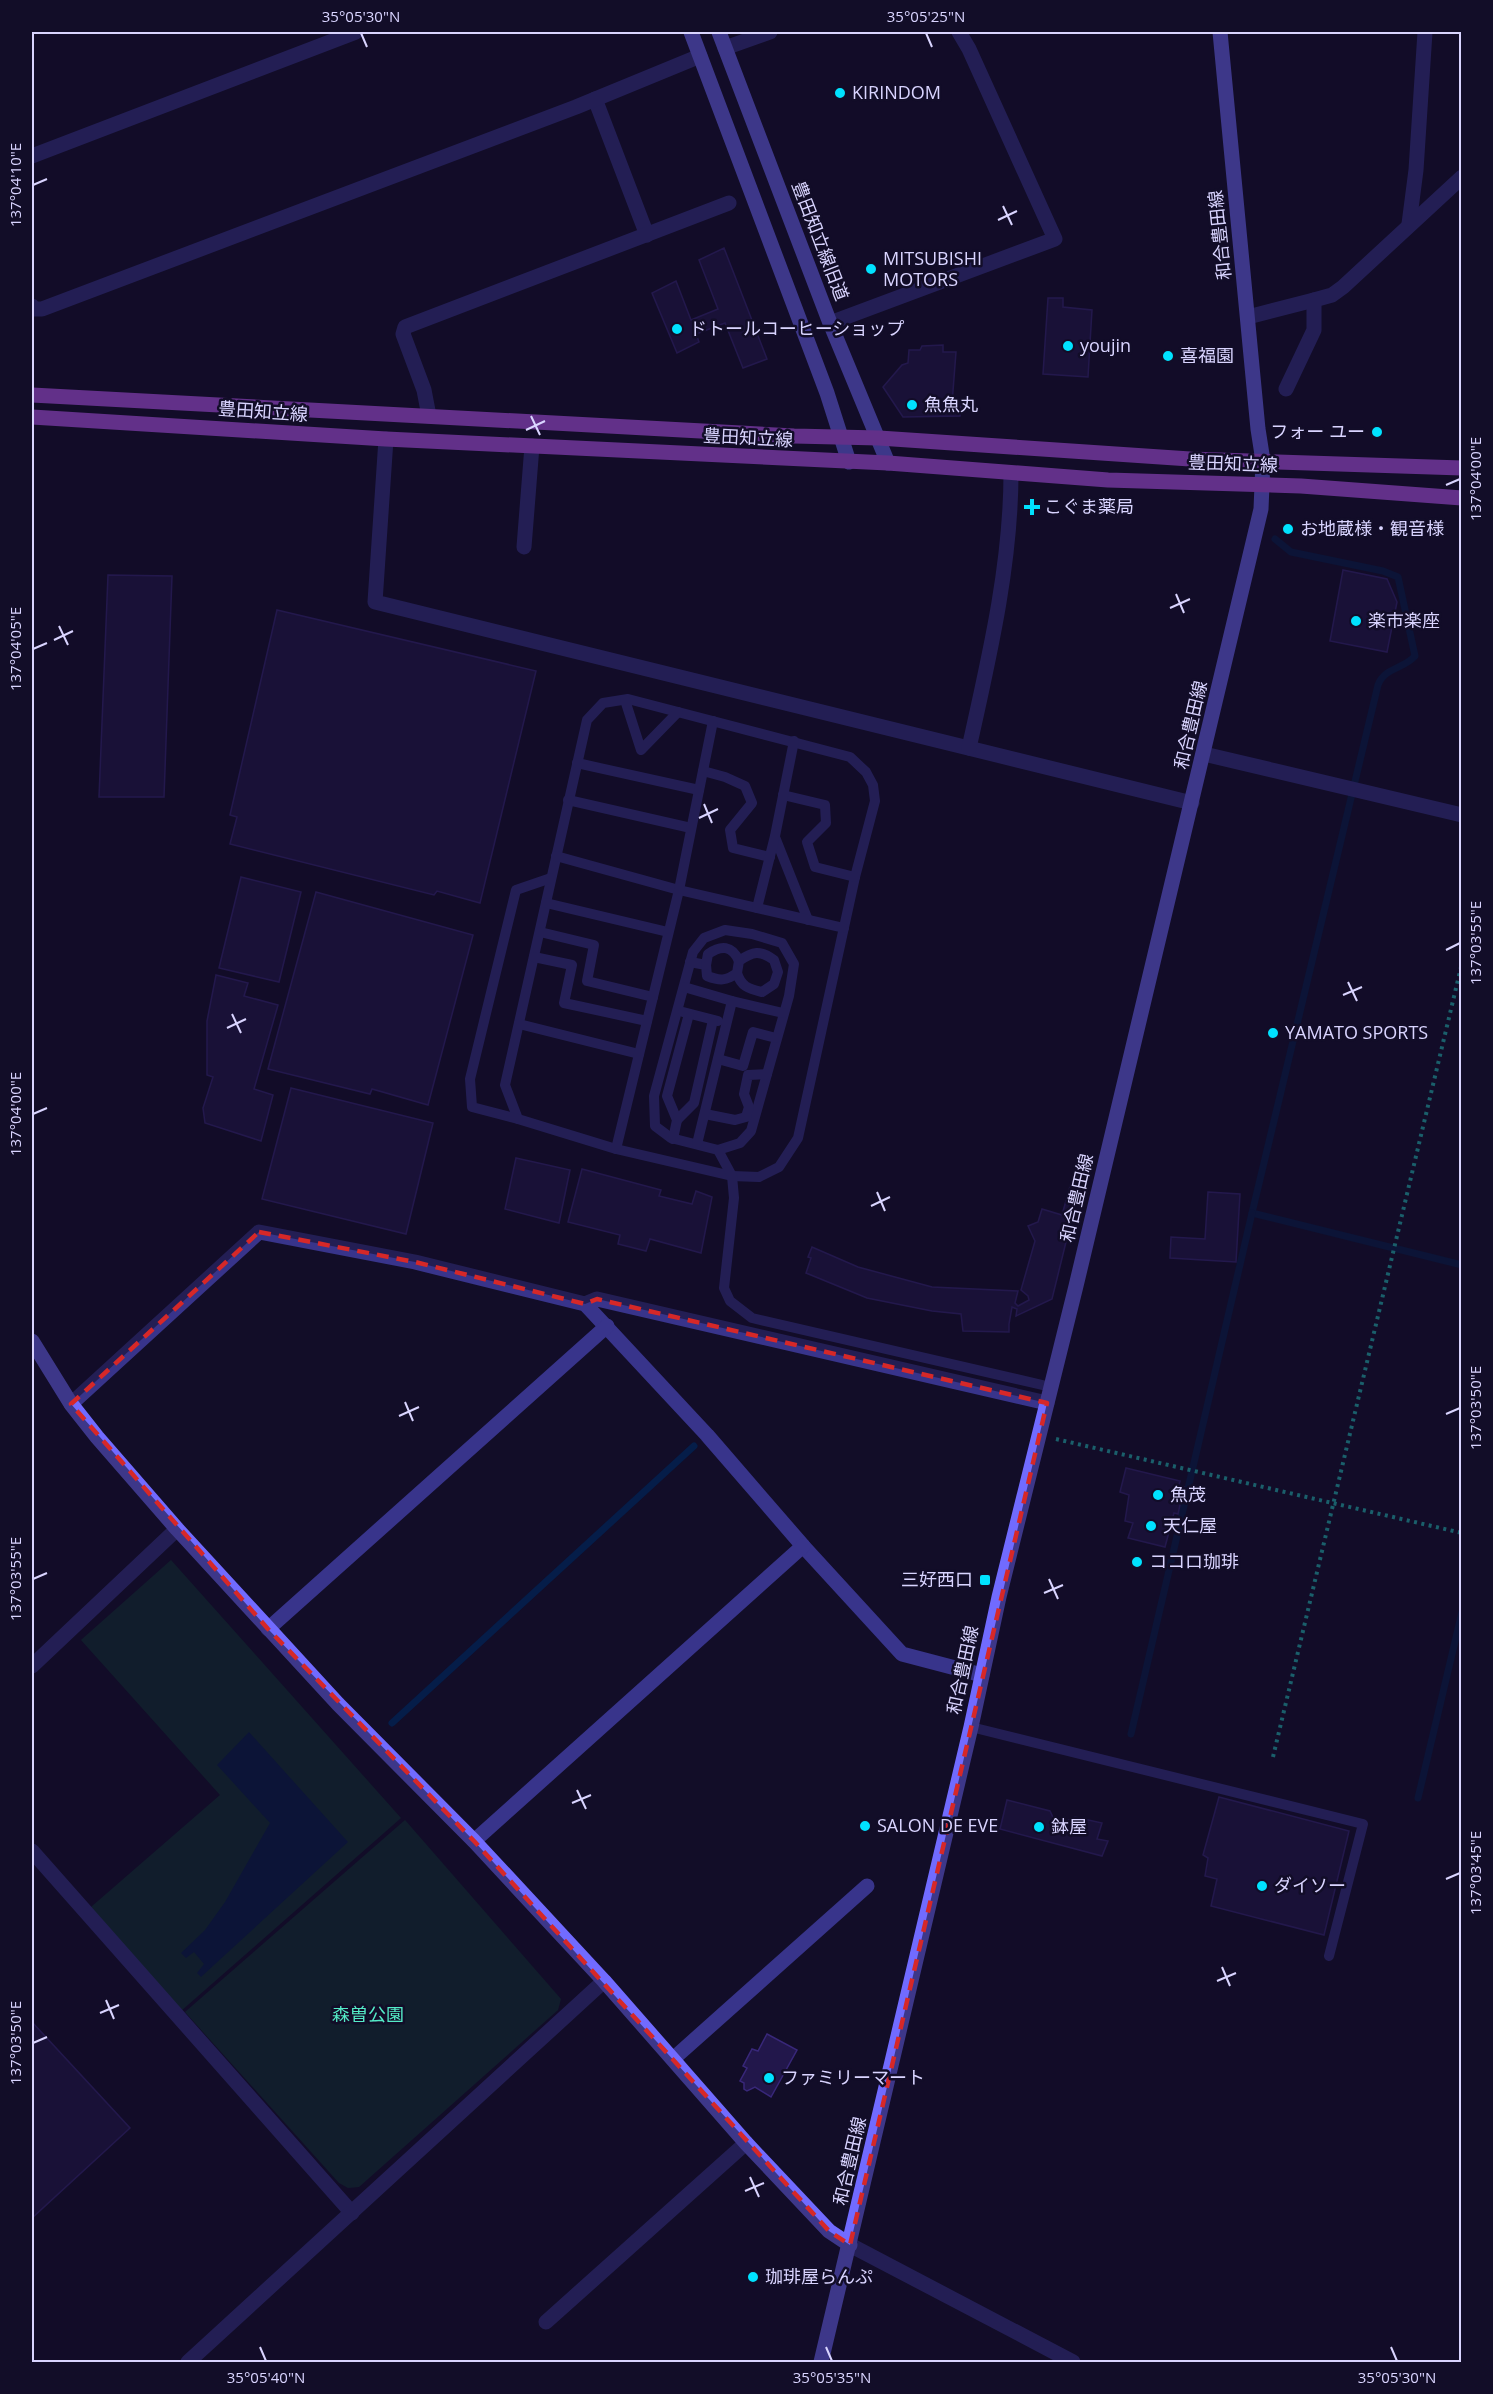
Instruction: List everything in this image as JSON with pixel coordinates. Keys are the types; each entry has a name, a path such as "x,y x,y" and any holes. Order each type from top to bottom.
{"main road":[{"path":"691,32 827,393 849,462"},
{"name":"豊田知立線旧道","path":"719,32 830,323 888,463"},
{"name":"和合豊田線","path":"821,2362 971,1727 981,1675 1261,509 1263,461 1220,32"},
{"name":"豊田知立線","path":"32,395 879,438 1190,459 1461,468"},
{"name":"豊田知立線","path":"32,417 386,439 888,463 1108,480 1262,485 1461,498"},
{"path":"32,1341 71,1404 177,1529 338,1704 474,1841 604,1981 746,2143 829,2231 850,2245"}],"street":[{"path":"32,156 356,32"},
{"path":"725,48 770,32"},
{"path":"830,323 1055,238 969,49 959,32"},
{"path":"1409,224 1416,170 1425,32"},
{"path":"32,306 34,309 42,309 595,99 700,56"},
{"path":"595,99 647,235"},
{"path":"1248,317 1332,295 1461,177"},
{"path":"429,416 424,390 403,334 405,327 729,202"},
{"path":"1286,389 1314,330 1314,300"},
{"path":"386,439 375,602 1192,803"},
{"path":"524,548 532,446"},
{"path":"969,748 987,666 1001,583 1011,514 1011,472"},
{"path":"1204,754 1461,815"},
{"path":"71,1404 259,1232 415,1262 585,1304 707,1435 803,1546 902,1654 981,1675"},
{"path":"585,1304 597,1299 1047,1403"},
{"path":"268,1629 607,1326"},
{"path":"32,1666 177,1529"},
{"path":"474,1841 803,1546"},
{"path":"32,1851 352,2213"},
{"path":"673,2059 867,1886"},
{"path":"188,2362 604,1981"},
{"path":"546,2322 746,2143"},
{"path":"850,2245 1073,2362"}],"lane":[{"path":"625,700 641,750 678,712"},
{"path":"518,1119 505,1084 587,720 603,703 625,700 795,741 850,757 866,772 873,785 875,801 855,877 798,1138 779,1167 759,1177 732,1176 616,1149 472,1107 470,1079 516,890 551,878"},
{"path":"616,1149 679,890 713,721"},
{"path":"758,908 795,741"},
{"path":"577,763 699,790"},
{"path":"703,771 745,786 752,803 730,830 733,848 770,857"},
{"path":"783,795 825,805 826,823 807,842 815,867 855,877"},
{"path":"568,800 691,828"},
{"path":"775,836 808,920"},
{"path":"556,856 679,890 844,928"},
{"path":"546,903 668,932"},
{"path":"674,1139 676,1120 668,1096 683,1012 684,987 693,952 704,938 724,930 782,943 794,964 789,996 751,1131 740,1143 718,1149 674,1139 655,1126 654,1096 683,1012"},
{"path":"540,932 594,945 587,981 653,997"},
{"path":"763,952 766,938"},
{"path":"737,973 729,979 719,981 707,976 708,954 718,947 727,947 735,953 739,961 737,973 740,983 750,990 762,992 774,984 778,972 774,960 763,952 751,953 739,961"},
{"path":"534,957 572,965 564,1003 647,1021"},
{"path":"690,962 706,965"},
{"path":"684,987 783,1013"},
{"path":"697,1144 732,1001"},
{"path":"683,1012 727,1023"},
{"path":"676,1120 694,1103 713,1020"},
{"path":"519,1024 639,1054"},
{"path":"718,1059 743,1066 753,1032 776,1038"},
{"path":"705,1114 735,1120 746,1117 749,1107 744,1094 748,1075 767,1074"},
{"path":"718,1149 732,1176 734,1198 724,1288 730,1301 753,1318 1052,1387"},
{"path":"971,1727 1363,1824 1329,1956"}],"path":[{"path":"1273,1758 1461,963"},
{"path":"1039,1435 1461,1533"}],"highlighted area":[{"path":"259,1232 415,1262 585,1304 597,1299 1047,1403 850,2245 829,2231 474,1841 268,1629 71,1404"}],"green space":[{"path":"171,1560 401,1818 181,2011 91,1907 220,1795 81,1640"},
{"name":"森曽公園","path":"405,1820 561,1999 558,2010 359,2187 348,2188 339,2183 185,2012"}],"water":[{"path":"249,1732 348,1842 201,1977 197,1973 204,1964 194,1952 186,1958 181,1953 205,1930 225,1902 270,1823 217,1765"}],"building":[{"path":"724,248 767,359 743,368 725,323 696,334 699,342 677,353 652,293 676,281 691,320 718,309 699,260"},
{"path":"1048,298 1063,298 1063,307 1092,310 1088,377 1043,374"},
{"path":"943,345 943,352 956,352 952,404 961,404 960,416 903,417 883,387 902,365 908,363 909,350 920,350 922,346"},
{"path":"1343,570 1387,579 1397,602 1387,652 1330,641"},
{"path":"108,575 172,576 164,797 99,797"},
{"path":"277,610 536,671 480,903 437,891 434,895 230,844 237,817 230,815"},
{"path":"241,877 301,892 279,982 219,968"},
{"path":"316,892 473,935 428,1105 372,1089 370,1094 268,1069"},
{"path":"216,975 248,983 244,996 278,1005 254,1089 273,1095 261,1141 205,1123 203,1108 213,1077 207,1075 207,1021"},
{"path":"291,1088 433,1123 406,1234 262,1199"},
{"path":"516,1158 570,1170 559,1223 505,1209"},
{"path":"582,1169 661,1190 659,1196 692,1204 696,1191 712,1197 701,1253 650,1239 646,1251 618,1244 620,1235 568,1222"},
{"path":"1071,1183 1080,1185 1052,1299 1016,1316 1017,1309 1012,1307 1009,1332 963,1331 961,1314 932,1311 867,1298 806,1273 812,1247 858,1267 932,1287 1018,1291 1015,1303 1018,1306 1029,1300 1021,1290 1035,1241 1028,1226 1038,1222 1042,1209 1062,1215"},
{"path":"1208,1192 1240,1194 1236,1262 1170,1258 1171,1237 1205,1239"},
{"path":"1126,1468 1180,1481 1179,1485 1184,1487 1178,1514 1174,1513 1165,1547 1128,1538 1133,1523 1125,1521 1129,1495 1120,1492"},
{"path":"1219,1797 1349,1831 1324,1935 1211,1906 1217,1879 1205,1876 1208,1858 1203,1855"},
{"path":"1007,1800 1050,1811 1057,1826 1075,1817 1102,1823 1097,1839 1108,1841 1102,1856 1000,1829"},
{"path":"32,2022 130,2128 32,2218"},
{"path":"767,2034 797,2050 771,2097 755,2087 747,2091 744,2089 744,2083 740,2081 747,2068 743,2066 752,2049 758,2051"}],"waterway":[{"path":"1275,539 1291,552 1383,571 1398,577 1415,656 1390,671 1378,685 1252,1213 1462,1265"},
{"path":"1131,1734 1252,1213"},
{"path":"392,1723 694,1446"},
{"path":"1418,1798 1462,1612"}],"place":[{"name":"KIRINDOM","path":"840,93"},
{"name":"MITSUBISHI MOTORS","path":"871,269"},
{"name":"ドトールコーヒーショップ","path":"677,329"},
{"name":"youjin","path":"1068,346"},
{"name":"喜福園","path":"1168,356"},
{"name":"魚魚丸","path":"912,405"},
{"name":"フォー ユー","path":"1377,432"},
{"name":"こぐま薬局","path":"1032,507"},
{"name":"お地蔵様・観音様","path":"1288,529"},
{"name":"楽市楽座","path":"1356,621"},
{"name":"YAMATO SPORTS","path":"1273,1033"},
{"name":"魚茂","path":"1158,1495"},
{"name":"天仁屋","path":"1151,1526"},
{"name":"ココロ珈琲","path":"1137,1562"},
{"name":"三好西口","path":"985,1580"},
{"name":"SALON DE EVE","path":"865,1826"},
{"name":"鉢屋","path":"1039,1827"},
{"name":"ダイソー","path":"1262,1886"},
{"name":"ファミリーマート","path":"769,2078"},
{"name":"珈琲屋らんぷ","path":"753,2277"}]}
